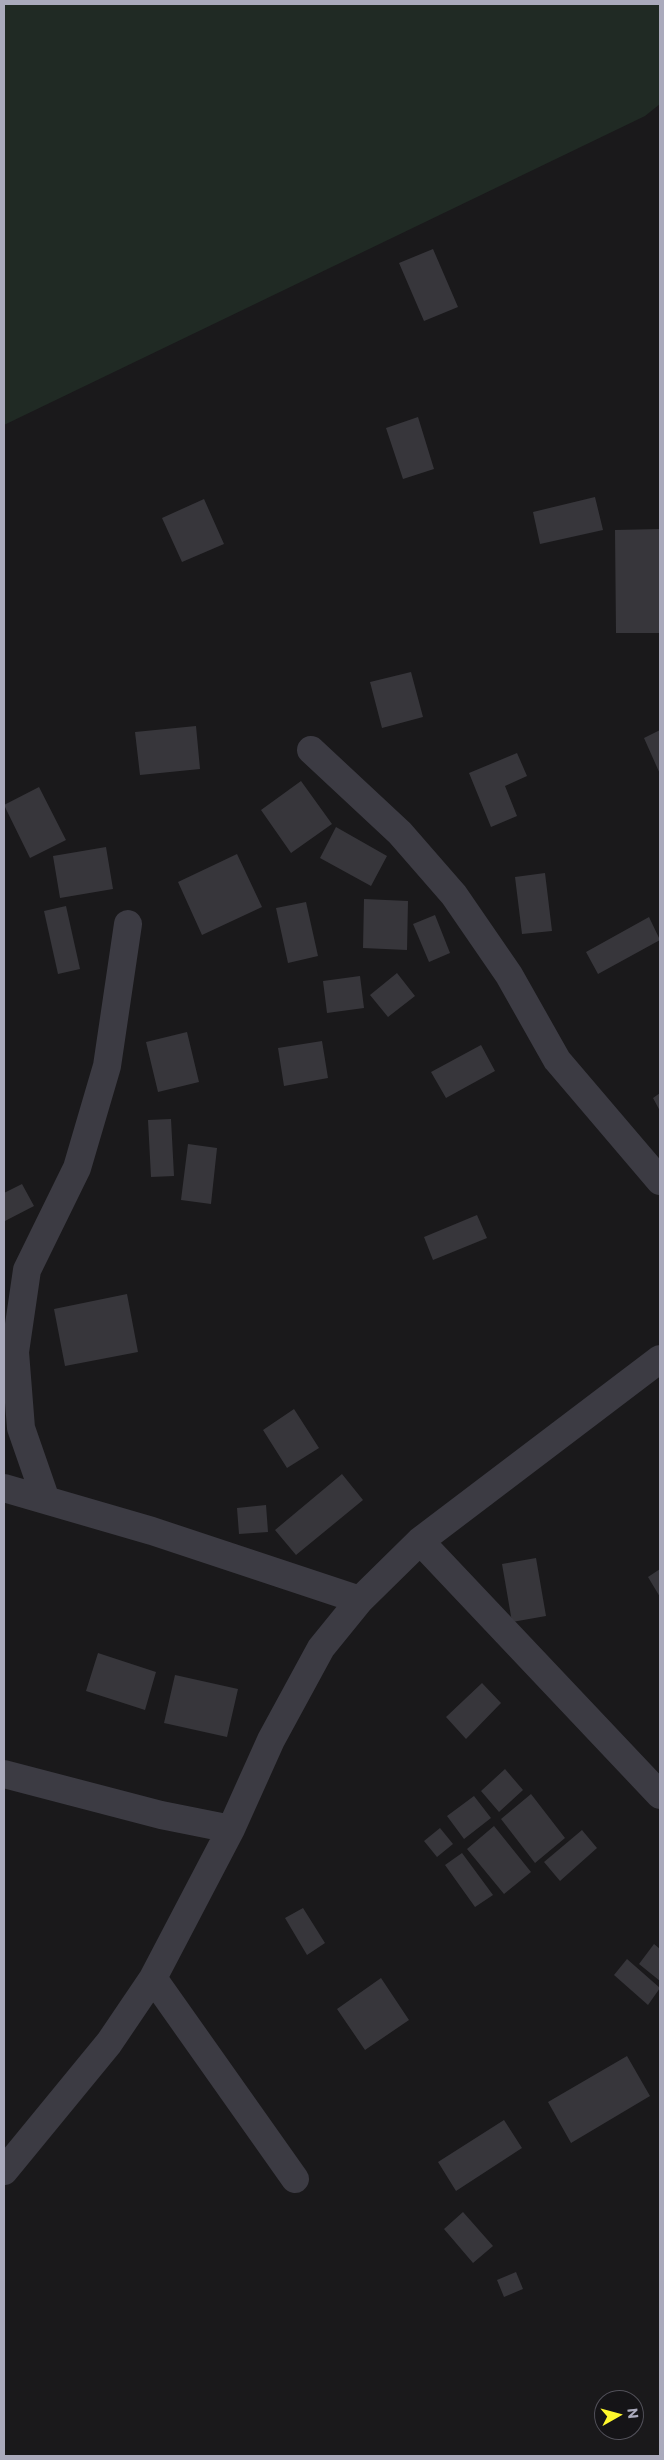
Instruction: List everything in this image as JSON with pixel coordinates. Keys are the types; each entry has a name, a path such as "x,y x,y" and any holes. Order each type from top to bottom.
{"street":[{"path":"311,750 400,833 454,894 509,975 558,1060 660,1181"},
{"path":"46,1500 21,1428 16,1343 27,1270 77,1168 107,1066 128,924"},
{"path":"4,2171 109,2043 153,1978 231,1829 271,1740 321,1648 360,1600 420,1541 660,1359"},
{"path":"4,1488 152,1531 360,1600"},
{"path":"420,1541 660,1795"},
{"path":"4,1774 161,1815 231,1829"},
{"path":"153,1978 295,2179"}],"shaded area":[{"path":"4,4 660,4 660,104 645,116 4,425"}],"building":[{"path":"433,249 458,307 424,321 399,263"},
{"path":"418,417 434,469 403,479 386,428"},
{"path":"595,497 603,530 540,544 533,512"},
{"path":"204,499 224,544 182,562 162,518"},
{"path":"660,529 660,633 616,633 615,530"},
{"path":"411,672 423,717 382,728 370,682"},
{"path":"196,726 200,769 140,775 135,732"},
{"path":"660,730 660,774 644,738"},
{"path":"517,753 527,776 505,786 517,816 491,827 469,773"},
{"path":"301,781 332,824 291,853 261,810"},
{"path":"39,787 66,840 30,858 4,805"},
{"path":"336,827 387,856 371,886 320,858"},
{"path":"106,847 113,889 60,898 53,856"},
{"path":"237,854 262,907 202,935 178,882"},
{"path":"545,873 552,931 522,934 515,877"},
{"path":"364,899 408,901 407,950 363,948"},
{"path":"306,902 318,956 288,963 276,908"},
{"path":"66,906 80,969 58,974 44,911"},
{"path":"435,915 450,953 429,962 413,924"},
{"path":"649,917 660,940 598,974 586,952"},
{"path":"397,973 415,996 388,1017 370,995"},
{"path":"360,976 364,1008 327,1013 323,981"},
{"path":"187,1032 199,1082 158,1092 146,1042"},
{"path":"322,1041 328,1078 284,1086 278,1048"},
{"path":"481,1045 495,1071 446,1098 431,1072"},
{"path":"660,1093 660,1111 653,1098"},
{"path":"171,1119 174,1176 151,1177 148,1120"},
{"path":"188,1144 217,1148 211,1204 181,1200"},
{"path":"22,1184 34,1206 5,1221 4,1193"},
{"path":"477,1215 487,1238 433,1260 424,1237"},
{"path":"127,1294 138,1352 65,1366 54,1309"},
{"path":"294,1409 319,1448 287,1468 263,1430"},
{"path":"342,1474 363,1500 296,1555 275,1530"},
{"path":"266,1505 268,1532 239,1534 237,1508"},
{"path":"536,1558 546,1616 512,1622 502,1564"},
{"path":"660,1569 660,1597 648,1577"},
{"path":"98,1653 156,1672 145,1710 86,1691"},
{"path":"175,1675 238,1689 227,1737 164,1723"},
{"path":"482,1683 501,1703 466,1739 446,1717"},
{"path":"505,1769 523,1790 499,1812 481,1791"},
{"path":"531,1794 565,1838 535,1863 501,1819"},
{"path":"474,1796 491,1818 464,1839 447,1816"},
{"path":"494,1826 531,1872 504,1894 467,1849"},
{"path":"440,1828 453,1844 437,1857 424,1841"},
{"path":"582,1830 597,1848 560,1881 544,1862"},
{"path":"462,1853 493,1895 475,1907 445,1865"},
{"path":"303,1908 325,1943 307,1955 285,1918"},
{"path":"654,1944 660,1949 660,1981 639,1964"},
{"path":"627,1959 660,1988 648,2005 614,1975"},
{"path":"381,1978 409,2020 365,2050 337,2009"},
{"path":"627,2056 650,2096 571,2143 548,2102"},
{"path":"504,2120 522,2148 456,2191 438,2162"},
{"path":"463,2212 493,2246 473,2263 444,2229"},
{"path":"516,2272 523,2289 504,2297 497,2280"}]}
